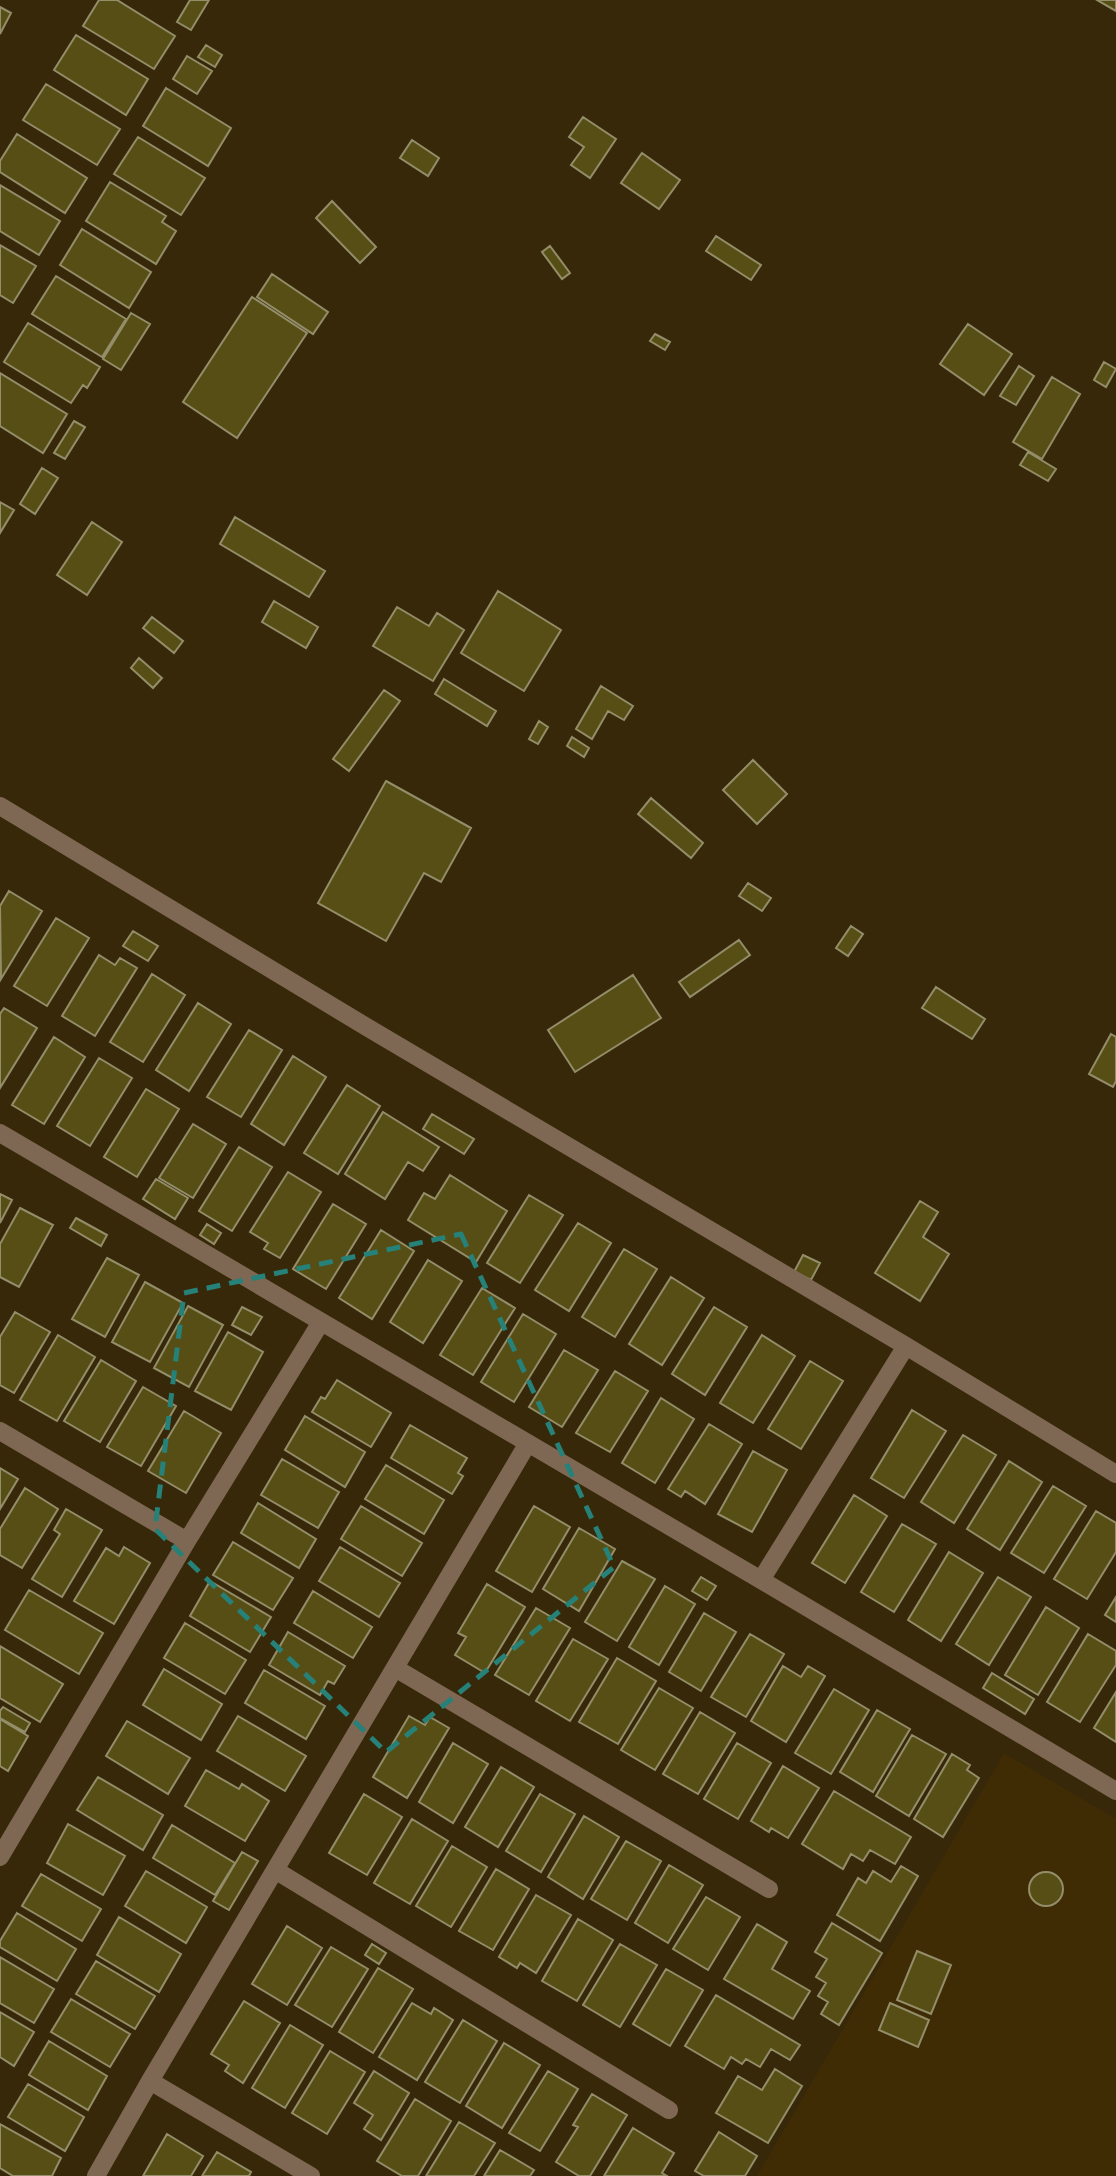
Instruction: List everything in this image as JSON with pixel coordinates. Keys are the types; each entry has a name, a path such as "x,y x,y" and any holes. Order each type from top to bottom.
{"street":[{"path":"0,806 1116,1474"},
{"path":"0,1133 1116,1791"},
{"path":"0,1857 187,1541 321,1322"},
{"path":"761,1580 906,1346"},
{"path":"0,1431 187,1541"},
{"path":"96,2176 528,1443"},
{"path":"395,1668 769,1889"},
{"path":"275,1870 669,2110"},
{"path":"150,2081 311,2176"}],"highlighted area":[{"path":"461,1234 614,1567 386,1752 155,1529 184,1293"}],"shaded area":[{"path":"1004,1753 1116,1819 1116,2176 757,2176"}],"building":[{"path":"99,0 117,0 175,36 154,69 83,26"},
{"path":"190,0 209,0 191,30 177,22"},
{"path":"1097,0 1116,0 1116,11"},
{"path":"0,7 11,13 0,34"},
{"path":"76,35 148,79 126,115 54,70"},
{"path":"206,45 222,55 215,67 198,57"},
{"path":"187,56 212,71 197,94 173,79"},
{"path":"46,84 120,129 97,165 23,120"},
{"path":"166,88 231,128 208,166 143,126"},
{"path":"583,117 616,139 590,178 571,165 584,147 569,137"},
{"path":"17,134 87,178 65,213 0,172 0,161"},
{"path":"138,137 205,178 181,215 114,174"},
{"path":"412,140 439,158 428,176 400,158"},
{"path":"642,153 680,180 659,209 621,183"},
{"path":"110,182 166,216 162,222 176,231 156,264 86,221"},
{"path":"0,185 60,221 39,255 0,231"},
{"path":"332,201 376,247 360,263 316,218"},
{"path":"82,229 151,272 129,308 60,265"},
{"path":"716,236 761,265 751,280 706,251"},
{"path":"0,245 36,266 13,303 0,295"},
{"path":"550,246 570,273 562,279 542,252"},
{"path":"272,274 328,312 313,334 257,297"},
{"path":"56,276 126,319 102,357 32,314"},
{"path":"252,297 307,333 237,438 183,402"},
{"path":"131,313 150,324 121,370 103,359"},
{"path":"28,323 100,367 87,388 83,385 71,403 4,362"},
{"path":"968,324 1012,354 984,395 940,364"},
{"path":"655,334 670,342 665,350 650,341"},
{"path":"1104,362 1116,369 1106,387 1094,380"},
{"path":"1019,366 1034,376 1016,405 1000,396"},
{"path":"0,373 67,414 43,453 0,426"},
{"path":"1052,377 1080,394 1042,459 1013,442"},
{"path":"74,421 85,427 65,459 54,453"},
{"path":"1028,452 1056,469 1048,481 1020,465"},
{"path":"42,468 58,478 35,514 20,504"},
{"path":"0,502 14,510 0,533"},
{"path":"235,517 325,571 309,597 220,544"},
{"path":"92,522 122,542 87,595 57,575"},
{"path":"498,591 561,630 524,691 461,653"},
{"path":"274,601 318,627 306,648 262,622"},
{"path":"397,607 429,626 437,613 464,630 433,681 373,646"},
{"path":"152,617 183,641 174,653 143,628"},
{"path":"139,658 162,678 153,688 131,668"},
{"path":"444,679 496,711 487,726 435,694"},
{"path":"601,686 633,706 624,720 608,711 592,739 576,729"},
{"path":"384,690 400,701 349,771 333,759"},
{"path":"539,721 548,727 538,744 529,739"},
{"path":"572,737 589,748 584,757 567,746"},
{"path":"753,760 787,794 757,824 723,790"},
{"path":"386,781 471,828 441,882 424,873 386,941 318,903"},
{"path":"651,798 703,843 691,858 638,814"},
{"path":"748,883 771,898 762,911 739,896"},
{"path":"9,891 42,911 1,979 0,906"},
{"path":"56,918 89,938 47,1006 14,986"},
{"path":"851,926 863,934 848,956 836,948"},
{"path":"133,931 158,946 148,961 123,946"},
{"path":"739,940 750,955 690,997 679,982"},
{"path":"99,955 115,965 120,958 137,968 95,1036 62,1016"},
{"path":"152,974 185,995 143,1062 110,1042"},
{"path":"633,975 661,1018 575,1072 548,1030"},
{"path":"936,987 985,1019 972,1039 922,1008"},
{"path":"198,1003 231,1024 189,1091 156,1070"},
{"path":"4,1008 37,1028 0,1088 0,1014"},
{"path":"249,1030 282,1050 241,1117 207,1097"},
{"path":"1111,1034 1116,1037 1116,1081 1113,1087 1089,1074"},
{"path":"54,1037 85,1057 44,1124 12,1105"},
{"path":"293,1056 326,1077 284,1145 251,1124"},
{"path":"99,1058 132,1078 90,1146 57,1126"},
{"path":"347,1085 380,1106 338,1174 304,1153"},
{"path":"146,1089 179,1109 137,1177 104,1157"},
{"path":"383,1112 439,1147 423,1171 408,1162 385,1199 345,1174"},
{"path":"432,1114 474,1139 464,1154 423,1129"},
{"path":"193,1124 226,1144 193,1198 159,1178"},
{"path":"239,1147 272,1167 232,1231 199,1211"},
{"path":"288,1172 321,1192 280,1258 264,1249 268,1243 250,1232"},
{"path":"450,1175 507,1211 476,1262 408,1220 424,1193 435,1199"},
{"path":"156,1179 188,1198 175,1219 143,1199"},
{"path":"0,1194 12,1200 0,1223"},
{"path":"529,1195 563,1215 520,1283 487,1263"},
{"path":"920,1201 938,1212 923,1237 949,1254 920,1301 875,1273"},
{"path":"333,1204 366,1224 326,1289 293,1269"},
{"path":"20,1208 53,1225 19,1287 0,1277 0,1244"},
{"path":"76,1218 107,1235 101,1246 70,1228"},
{"path":"578,1223 611,1243 569,1311 535,1290"},
{"path":"207,1224 221,1233 214,1244 200,1235"},
{"path":"381,1230 414,1251 372,1319 339,1298"},
{"path":"624,1249 657,1269 615,1337 582,1317"},
{"path":"803,1255 820,1263 811,1280 794,1272"},
{"path":"107,1258 139,1275 105,1337 72,1319"},
{"path":"428,1260 462,1281 423,1343 390,1322"},
{"path":"671,1277 704,1298 662,1365 629,1344"},
{"path":"145,1282 183,1303 150,1362 112,1342"},
{"path":"482,1288 515,1308 473,1375 440,1355"},
{"path":"188,1306 223,1325 189,1387 154,1368"},
{"path":"242,1307 262,1317 251,1335 232,1325"},
{"path":"714,1307 747,1327 705,1395 672,1374"},
{"path":"15,1312 50,1332 14,1393 0,1385 0,1337"},
{"path":"523,1314 556,1334 514,1402 481,1382"},
{"path":"228,1332 263,1352 231,1410 195,1391"},
{"path":"58,1335 95,1357 57,1421 20,1400"},
{"path":"762,1335 795,1356 753,1423 720,1403"},
{"path":"564,1350 598,1370 562,1427 529,1407"},
{"path":"101,1360 136,1381 100,1442 64,1421"},
{"path":"810,1361 843,1381 801,1449 768,1429"},
{"path":"615,1371 648,1391 610,1452 576,1433"},
{"path":"337,1380 391,1413 371,1447 312,1412 321,1397 325,1399"},
{"path":"143,1387 176,1406 141,1466 107,1447"},
{"path":"661,1398 694,1419 655,1483 622,1463"},
{"path":"912,1410 946,1431 904,1498 871,1478"},
{"path":"184,1411 221,1433 186,1493 148,1471"},
{"path":"305,1416 365,1452 345,1487 285,1450"},
{"path":"709,1424 742,1444 705,1504 685,1491 681,1497 668,1489"},
{"path":"410,1425 467,1458 458,1473 463,1476 452,1494 391,1458"},
{"path":"963,1435 996,1455 954,1523 921,1502"},
{"path":"753,1451 787,1470 752,1532 718,1514"},
{"path":"282,1459 339,1492 318,1528 261,1495"},
{"path":"1009,1461 1042,1482 1000,1550 967,1529"},
{"path":"386,1465 444,1500 424,1534 365,1499"},
{"path":"0,1468 18,1479 0,1509"},
{"path":"1053,1486 1086,1506 1044,1573 1011,1553"},
{"path":"25,1488 58,1509 22,1568 0,1555 0,1529"},
{"path":"854,1495 887,1516 845,1583 812,1563"},
{"path":"258,1503 316,1539 299,1568 241,1533"},
{"path":"361,1506 422,1543 402,1576 341,1539"},
{"path":"534,1506 570,1527 532,1592 496,1571"},
{"path":"66,1509 102,1530 62,1597 32,1579 60,1534 54,1530"},
{"path":"1096,1511 1116,1523 1116,1552 1087,1599 1054,1579"},
{"path":"902,1524 936,1544 894,1612 861,1592"},
{"path":"579,1528 615,1549 579,1611 543,1589"},
{"path":"233,1542 293,1578 273,1610 213,1575"},
{"path":"124,1547 150,1563 114,1624 74,1601 106,1548 119,1556"},
{"path":"340,1547 400,1583 379,1617 319,1581"},
{"path":"949,1552 983,1573 941,1641 908,1620"},
{"path":"622,1561 655,1579 617,1641 585,1622"},
{"path":"701,1577 716,1586 707,1600 692,1591"},
{"path":"998,1577 1031,1597 989,1665 956,1644"},
{"path":"210,1581 271,1617 250,1652 190,1616"},
{"path":"487,1584 525,1607 485,1673 455,1655 466,1637 458,1633"},
{"path":"665,1586 695,1604 659,1665 629,1647"},
{"path":"29,1590 103,1633 79,1674 5,1630"},
{"path":"313,1591 372,1627 353,1658 294,1623"},
{"path":"1116,1597 1116,1622 1105,1615"},
{"path":"1046,1607 1079,1628 1038,1695 1005,1675"},
{"path":"536,1608 570,1628 529,1695 495,1675"},
{"path":"704,1613 736,1632 701,1691 669,1672"},
{"path":"185,1623 246,1660 225,1694 164,1658"},
{"path":"288,1632 345,1666 334,1684 328,1681 320,1695 269,1665"},
{"path":"750,1634 784,1654 746,1717 711,1697"},
{"path":"1088,1634 1116,1651 1116,1665 1080,1722 1047,1702"},
{"path":"573,1639 608,1659 570,1721 536,1701"},
{"path":"0,1646 63,1684 40,1722 0,1698"},
{"path":"617,1658 656,1681 618,1744 579,1722"},
{"path":"783,1666 801,1677 808,1666 825,1676 786,1742 751,1721"},
{"path":"164,1669 222,1704 201,1740 143,1705"},
{"path":"264,1670 325,1706 306,1739 245,1703"},
{"path":"992,1673 1034,1699 1025,1714 983,1688"},
{"path":"659,1688 693,1708 655,1770 621,1750"},
{"path":"834,1689 869,1710 831,1774 795,1753"},
{"path":"1116,1692 1116,1742 1094,1728"},
{"path":"3,1707 30,1723 25,1732 0,1718"},
{"path":"877,1710 910,1729 873,1792 840,1772"},
{"path":"700,1712 735,1733 698,1794 663,1774"},
{"path":"238,1716 306,1756 285,1791 217,1751"},
{"path":"409,1716 425,1725 430,1717 449,1728 407,1798 373,1777"},
{"path":"0,1719 28,1736 8,1771 0,1766"},
{"path":"127,1721 190,1758 168,1794 106,1756"},
{"path":"912,1735 946,1754 909,1816 876,1796"},
{"path":"453,1743 488,1764 453,1823 419,1802"},
{"path":"737,1743 771,1763 738,1819 704,1799"},
{"path":"952,1754 970,1765 967,1770 979,1778 943,1837 914,1819"},
{"path":"783,1766 819,1788 788,1838 771,1828 769,1832 751,1821"},
{"path":"501,1767 534,1787 498,1847 465,1827"},
{"path":"206,1770 239,1789 242,1784 269,1801 245,1841 185,1806"},
{"path":"98,1777 163,1815 143,1850 77,1810"},
{"path":"834,1791 911,1837 895,1864 870,1850 863,1861 851,1854 843,1869 802,1844"},
{"path":"364,1794 402,1817 367,1875 329,1853"},
{"path":"540,1794 575,1814 541,1872 506,1851"},
{"path":"584,1816 619,1837 583,1899 548,1877"},
{"path":"412,1819 448,1841 410,1904 374,1883"},
{"path":"68,1824 125,1856 103,1895 47,1863"},
{"path":"172,1825 235,1863 215,1895 153,1858"},
{"path":"626,1841 661,1861 627,1920 591,1899"},
{"path":"452,1846 487,1867 451,1927 416,1906"},
{"path":"242,1852 258,1861 229,1910 213,1901"},
{"path":"669,1865 703,1885 668,1943 635,1923"},
{"path":"901,1866 918,1876 880,1941 837,1915 858,1878 866,1883 873,1871 891,1882"},
{"path":"496,1869 529,1889 493,1950 459,1931"},
{"path":"146,1871 207,1907 186,1943 125,1906"},
{"path":"1046,1872 1058,1877 1063,1889 1058,1901 1046,1906 1034,1901 1029,1889 1034,1877"},
{"path":"41,1874 101,1909 82,1941 22,1906"},
{"path":"536,1895 571,1915 536,1973 520,1963 517,1968 499,1957"},
{"path":"706,1897 740,1917 708,1970 673,1949"},
{"path":"17,1913 76,1949 57,1981 0,1947 0,1941"},
{"path":"119,1917 181,1954 159,1992 97,1955"},
{"path":"578,1919 613,1940 577,2001 542,1981"},
{"path":"832,1923 882,1953 839,2025 821,2014 828,2002 818,1996 826,1983 816,1977 827,1959 815,1952"},
{"path":"757,1924 787,1942 772,1969 810,1991 793,2019 724,1979"},
{"path":"287,1926 322,1948 287,2005 252,1984"},
{"path":"372,1944 386,1953 379,1964 365,1955"},
{"path":"620,1944 657,1965 620,2027 583,2005"},
{"path":"331,1947 368,1969 332,2027 295,2005"},
{"path":"917,1951 951,1965 931,2014 897,2000"},
{"path":"0,1957 54,1989 34,2023 0,2003"},
{"path":"96,1961 155,1996 135,2029 76,1994"},
{"path":"378,1968 413,1989 373,2053 339,2032"},
{"path":"666,1969 703,1990 670,2046 633,2024"},
{"path":"716,1995 800,2045 790,2060 771,2049 760,2067 746,2059 742,2064 731,2057 724,2069 685,2046"},
{"path":"71,1999 130,2034 110,2067 51,2032"},
{"path":"244,2001 280,2023 243,2083 225,2071 229,2065 211,2054"},
{"path":"412,2003 431,2014 434,2008 453,2020 417,2080 379,2057"},
{"path":"890,2003 929,2020 918,2047 879,2030"},
{"path":"0,2012 34,2032 14,2066 0,2057"},
{"path":"463,2020 497,2041 460,2103 425,2082"},
{"path":"290,2025 323,2045 285,2108 252,2088"},
{"path":"49,2041 107,2076 88,2110 29,2075"},
{"path":"504,2043 540,2065 502,2128 466,2106"},
{"path":"330,2051 365,2072 327,2134 292,2113"},
{"path":"775,2069 802,2086 768,2143 716,2113 738,2076 762,2090"},
{"path":"374,2071 409,2093 381,2140 364,2129 373,2115 354,2103"},
{"path":"548,2071 578,2089 540,2151 509,2133"},
{"path":"28,2084 84,2117 65,2151 8,2117"},
{"path":"592,2094 627,2115 590,2176 579,2176 556,2162 578,2127 573,2125"},
{"path":"415,2099 451,2121 418,2176 402,2176 377,2161"},
{"path":"459,2122 495,2143 474,2176 426,2176"},
{"path":"0,2124 61,2158 52,2176 13,2176 0,2168"},
{"path":"633,2128 674,2153 662,2173 667,2176 604,2176"},
{"path":"719,2132 757,2156 745,2176 704,2176 695,2171"},
{"path":"167,2134 203,2156 191,2176 143,2176"},
{"path":"500,2150 534,2170 530,2176 484,2176"},
{"path":"217,2152 251,2172 249,2176 202,2176"}]}
